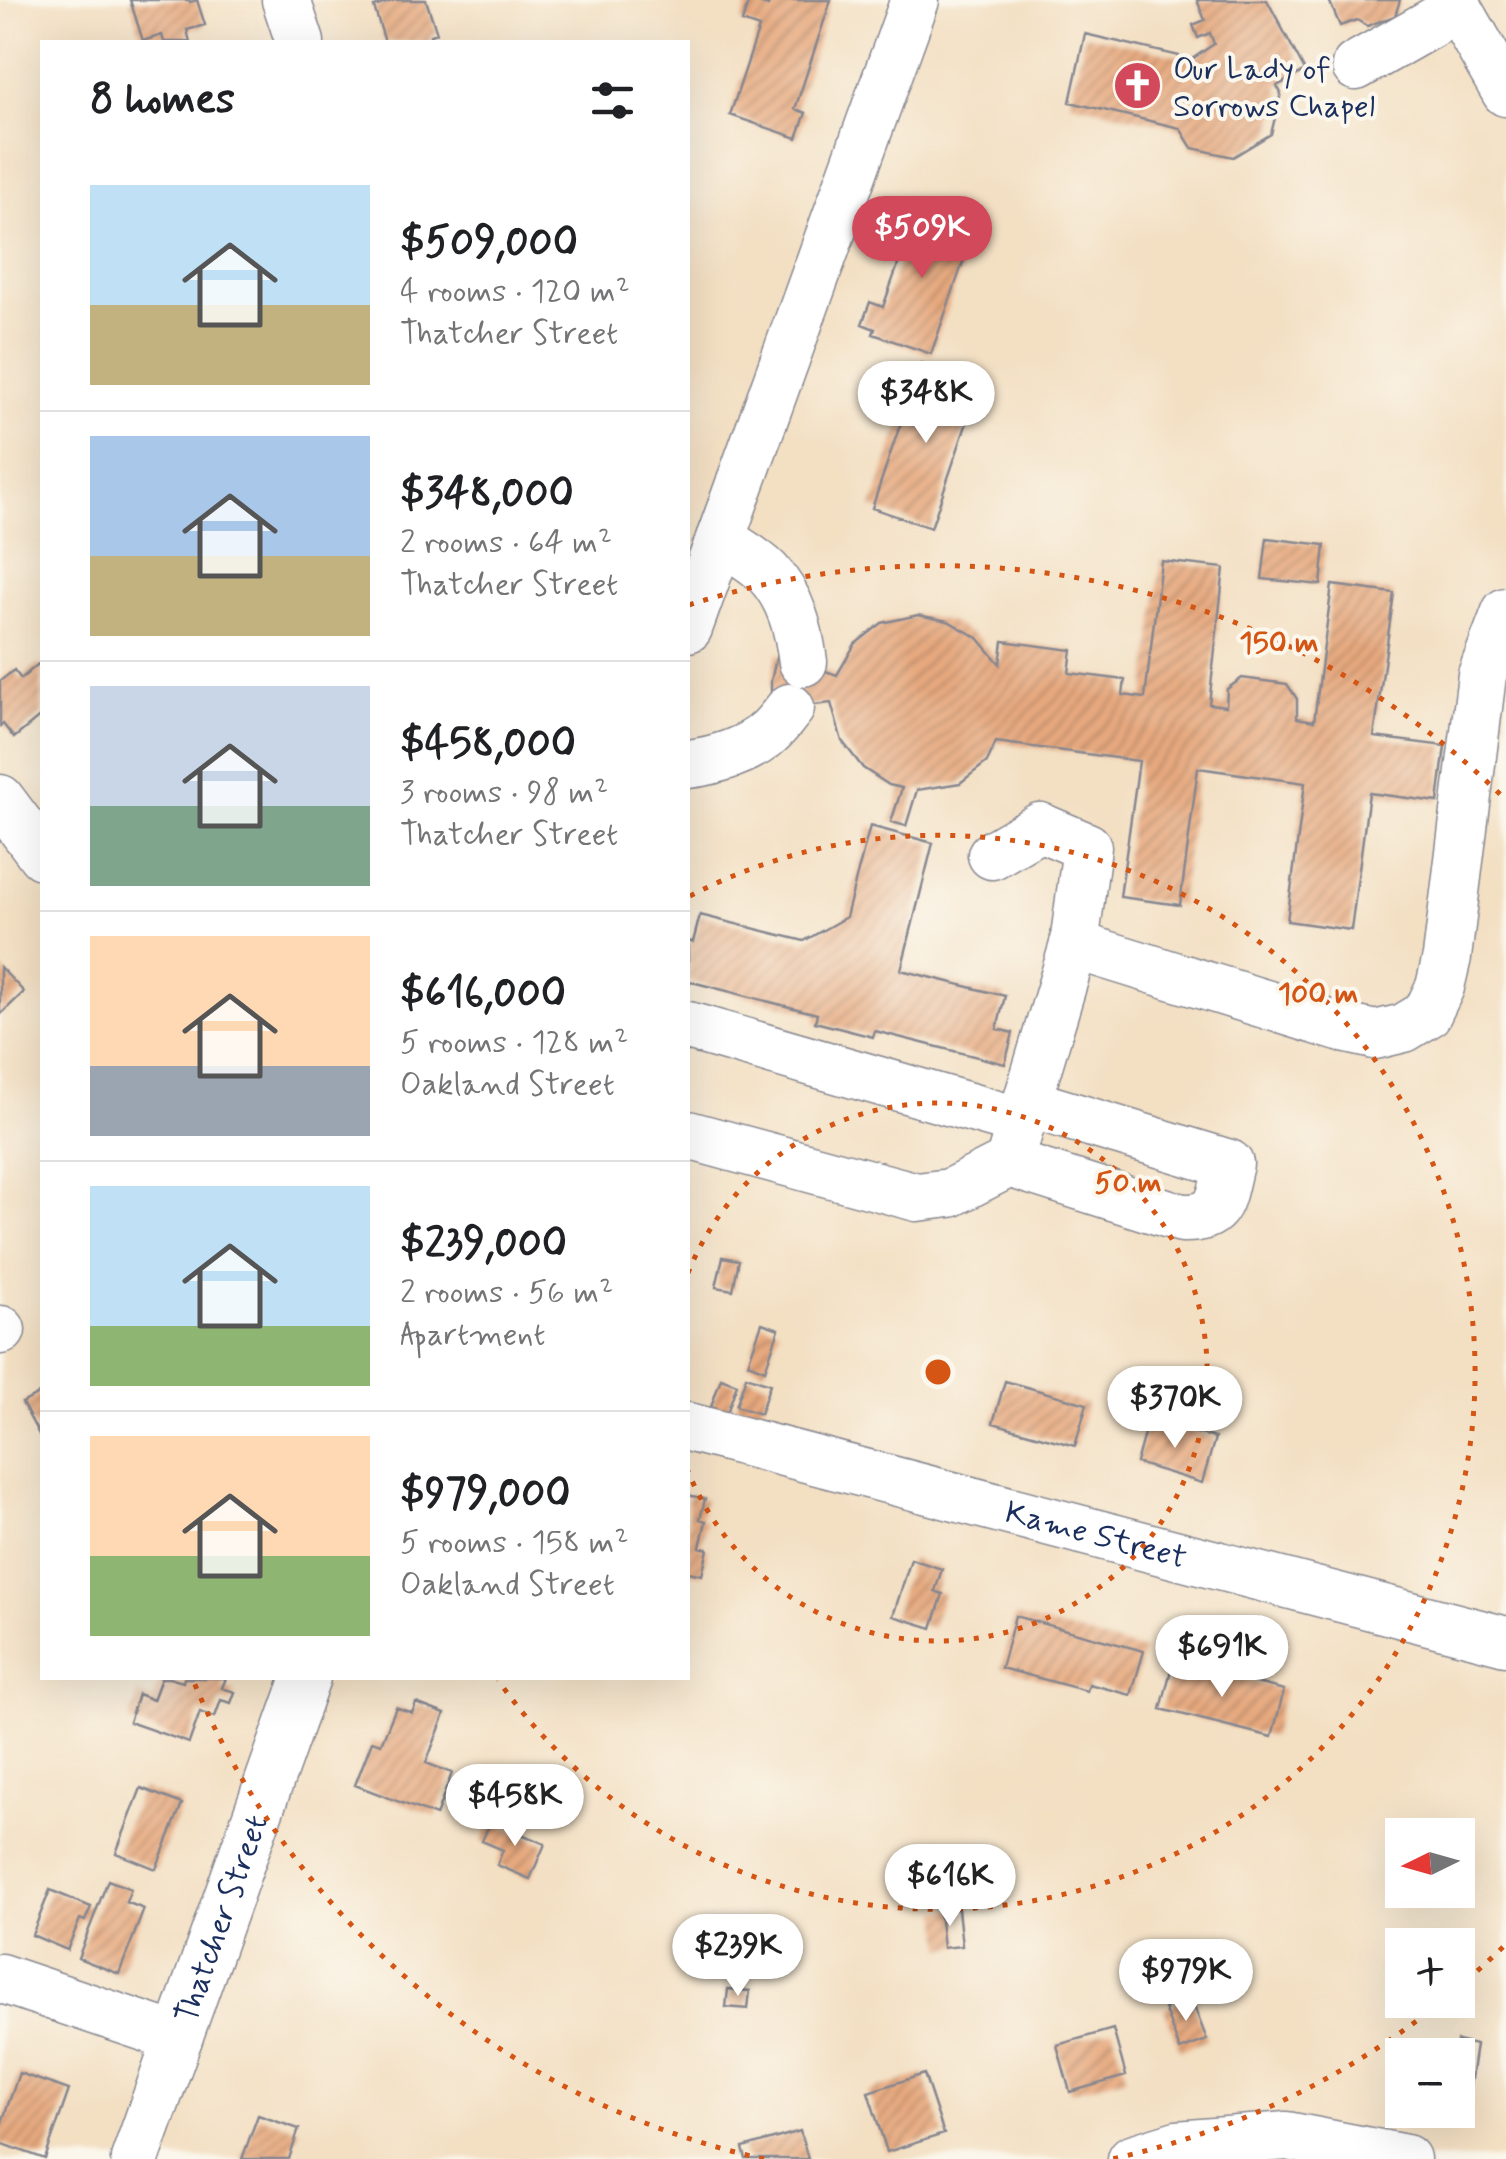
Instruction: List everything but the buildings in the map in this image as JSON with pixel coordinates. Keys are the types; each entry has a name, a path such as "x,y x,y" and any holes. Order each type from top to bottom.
{"street":[{"path":"286,0 299,40"},
{"path":"690,622 914,0"},
{"path":"1356,66 1458,4 1506,92"},
{"path":"720,538 766,571 784,594 799,632 802,662"},
{"path":"1074,945 1376,1034 1404,1028 1427,1014 1440,987 1447,957 1482,675 1506,612"},
{"path":"690,764 736,752 768,734 790,708"},
{"path":"2,805 40,852"},
{"path":"690,1135 917,1197 950,1193 1019,1129 1074,945 1087,847 1040,827 992,855"},
{"path":"690,1027 1019,1129"},
{"name":"Kame Street","path":"690,1428 1506,1640"},
{"name":"Thatcher Street","path":"135,2159 305,1680"},
{"path":"0,1978 178,2038"},
{"path":"1132,2159 1177,2145 1287,2136 1406,2159"}],"place":[{"name":"Our Lady of Sorrows Chapel","path":"1138,86"}]}
